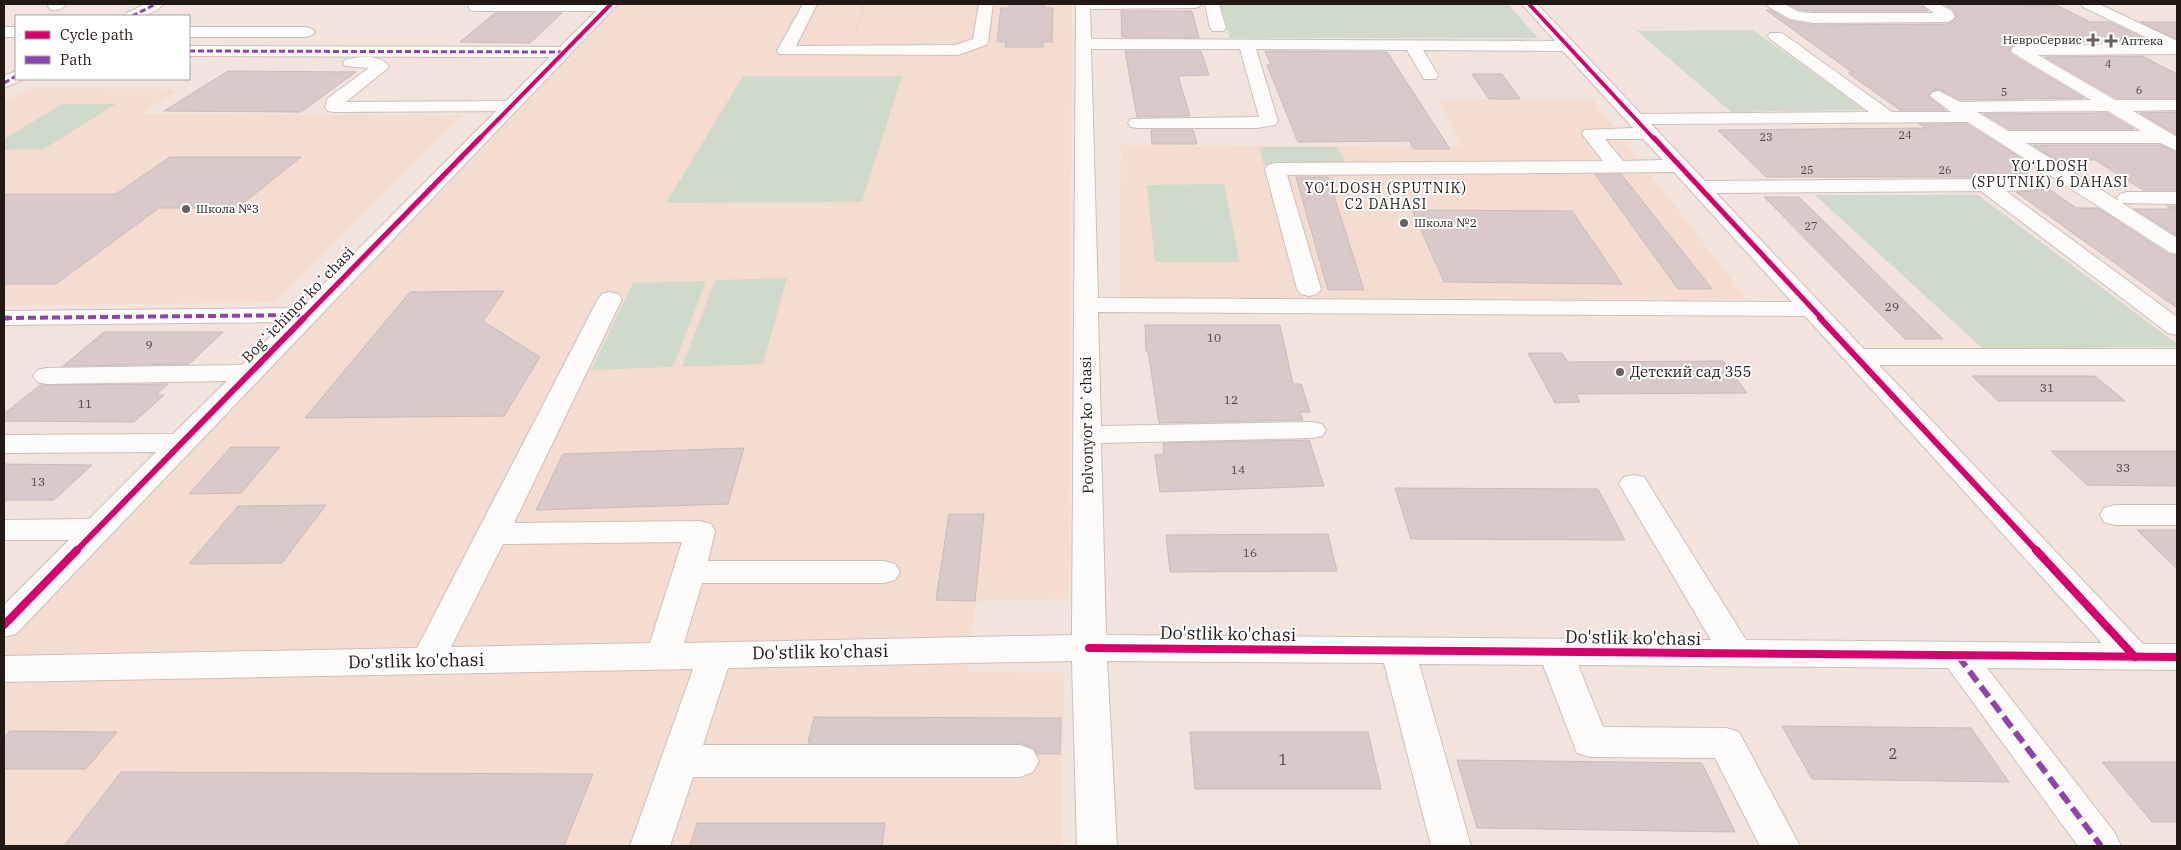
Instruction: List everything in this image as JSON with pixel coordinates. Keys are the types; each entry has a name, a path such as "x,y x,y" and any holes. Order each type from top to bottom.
{"street":[{"path":"134,15 156,4"},
{"path":"810,4 785,51 958,50 980,42 986,4"},
{"path":"1083,5 1194,4"},
{"path":"1212,4 1218,28"},
{"path":"1529,4 1570,46 1698,187 2135,658"},
{"path":"1774,4 1795,16 1870,18 1947,17 1947,14 1929,4"},
{"path":"1847,4 1870,18"},
{"path":"2088,4 2177,48"},
{"path":"475,7 609,5"},
{"name":"Bogʻichinor koʻchasi","path":"4,625 609,5"},
{"name":"Polvonyor koʻchasi","path":"1083,5 1089,648 1097,846"},
{"path":"190,32 307,32"},
{"path":"1776,36 1889,118"},
{"path":"1084,44 1570,46"},
{"path":"1138,123 1257,123 1269,121 1246,44"},
{"path":"1412,45 1430,75"},
{"path":"2170,141 2010,50 2177,48"},
{"path":"190,51 564,52"},
{"path":"260,62 376,63 381,66 342,95 334,102 334,106 510,106"},
{"path":"4,83 15,77"},
{"path":"1939,96 2177,247"},
{"path":"1618,166 1591,134 1642,126 1889,118 1965,112 2177,105"},
{"path":"2004,137 2170,141"},
{"path":"1310,289 1275,169 1679,166"},
{"path":"1985,185 2177,328"},
{"path":"1698,187 2029,185"},
{"path":"2127,198 2177,198"},
{"path":"427,661 493,534 610,299"},
{"path":"1086,305 1812,310"},
{"path":"4,318 306,315"},
{"path":"1856,357 2177,357"},
{"path":"46,376 250,373"},
{"path":"1087,435 1312,430"},
{"path":"4,444 181,443"},
{"path":"1634,484 1737,654"},
{"path":"2115,515 2177,515"},
{"path":"4,530 97,530"},
{"path":"493,534 700,531 664,655"},
{"path":"689,572 884,572"},
{"name":"Do'stlik ko'chasi","path":"4,669 1089,648 2177,657"},
{"path":"1398,651 1451,846"},
{"path":"1556,652 1590,742 1726,743 1780,846"},
{"path":"650,846 714,654"},
{"path":"1958,656 2101,846"},
{"path":"679,761 1020,761"}],"path":[{"path":"850,50 864,4"}],"shaded area":[{"path":"621,4 1072,4 1069,599 977,601 967,649 969,672 1064,673 1062,846 4,846 4,646"},
{"name":"Школа №3","path":"30,88 178,89 142,114 462,115 275,302 4,306 4,102"},
{"name":"Школа №2","path":"1437,99 1593,100 1747,299 1119,299 1121,145 1463,147"}],"green space":[{"path":"1220,4 1508,4 1538,38 1230,38"},
{"path":"1753,30 1865,110 1731,112 1637,31"},
{"path":"743,76 902,76 862,202 666,203"},
{"path":"62,104 116,104 44,149 4,150 4,139"},
{"path":"1259,147 1338,147 1346,165 1264,165"},
{"path":"1224,184 1240,262 1155,262 1147,185"},
{"path":"1815,195 1978,195 2177,344 2177,347 1982,348"},
{"path":"787,278 763,364 682,367 715,280"},
{"path":"706,281 673,367 591,370 633,283"}],"building":[{"path":"1009,4 1045,4 1045,8 1053,8 1052,42 1043,42 1043,47 1005,47 1006,42 997,42 1001,8 1009,8"},
{"path":"1788,4 1920,4 1928,11 1813,11 1800,10"},
{"path":"1944,4 2056,5 2090,22 2109,22 2152,42 2019,43 2011,46 2009,51 2012,55 2084,98 1960,100 1939,89 1932,91 1928,96 1945,110 1900,110 1848,73 1853,73 1766,10 1771,10 1790,21 1813,25 1947,24 1957,16 1953,9"},
{"path":"1121,11 1192,11 1199,38 1122,37"},
{"path":"495,13 562,13 530,43 460,42"},
{"path":"2140,22 2177,22 2177,39"},
{"path":"1125,51 1201,51 1209,75 1178,76 1190,116 1137,117"},
{"path":"1265,51 1387,52 1450,149 1414,149 1409,141 1298,142 1267,65 1271,65"},
{"path":"2142,56 2177,74 2177,98 2116,98 2045,57"},
{"path":"228,71 356,72 301,112 164,111"},
{"path":"1472,74 1502,74 1520,99 1489,99"},
{"path":"2177,112 2177,135 2140,113"},
{"path":"2107,113 2134,129 2009,129 1984,114"},
{"path":"1919,124 1967,124 2022,159 2006,159 2034,179 1995,177 1766,177 1718,130 1925,128"},
{"path":"1151,130 1193,130 1197,144 1152,144"},
{"path":"2033,145 2160,145 2177,153 2177,190 2143,190 2095,160 2056,160"},
{"path":"170,157 301,157 237,208 159,208 56,284 4,284 4,194 116,194"},
{"path":"1595,174 1621,174 1712,289 1678,289"},
{"path":"1296,177 1328,177 1364,290 1328,290"},
{"path":"2040,183 2076,208 2098,208 2168,254 2177,256 2177,308 2016,192 2036,191"},
{"path":"1764,197 1799,197 1943,339 1905,339"},
{"path":"2167,206 2177,206 2177,236 2134,209 2172,209"},
{"path":"1412,210 1572,211 1622,284 1444,282"},
{"path":"504,291 483,321 540,357 504,416 305,418 410,292"},
{"path":"1145,325 1280,325 1293,384 1301,384 1310,412 1300,412 1303,420 1159,423 1148,351 1146,351"},
{"path":"104,332 223,332 189,364 63,366"},
{"path":"1528,353 1562,353 1568,362 1723,361 1747,393 1576,394 1580,402 1555,403"},
{"path":"1972,376 2095,376 2125,401 1998,401"},
{"path":"168,384 156,395 164,395 134,422 4,421 4,414 40,385"},
{"path":"1309,440 1324,486 1160,492 1155,455 1164,454 1163,443"},
{"path":"231,447 280,447 241,493 189,494"},
{"path":"744,448 728,504 536,510 563,454"},
{"path":"2051,451 2177,451 2177,486 2087,485"},
{"path":"4,464 92,465 54,500 4,500"},
{"path":"1395,488 1598,489 1625,540 1411,539"},
{"path":"326,505 282,563 189,564 238,506"},
{"path":"949,514 984,514 975,601 936,600"},
{"path":"2137,530 2177,530 2177,569"},
{"path":"1328,534 1337,571 1170,572 1166,535"},
{"path":"814,717 1061,718 1060,754 1037,754 1034,748 1020,743 808,743"},
{"path":"1782,726 1971,728 2009,782 1812,779"},
{"path":"10,731 117,732 86,769 4,769 4,738"},
{"path":"1190,732 1368,732 1381,789 1195,789"},
{"path":"1457,760 1702,763 1735,832 1477,828"},
{"path":"2102,762 2177,762 2177,822 2152,822"},
{"path":"121,772 593,774 564,846 64,846"},
{"path":"697,823 885,823 882,846 690,846"}],"marked path":[{"path":"134,15 156,4"},
{"path":"190,51 564,52"},
{"path":"4,83 15,77"},
{"path":"4,318 305,315"},
{"path":"1958,656 2101,846"}],"cycle path":[{"path":"4,625 611,4"},
{"path":"1529,4 2135,657"},
{"path":"1089,648 2177,657"}],"place":[{"name":"НевроСервис","path":"2093,40"},
{"name":"Аптека","path":"2111,41"},
{"name":"Школа №3","path":"186,209"},
{"name":"Школа №2","path":"1404,223"},
{"name":"Детский сад 355","path":"1620,372"}],"district":[{"name":"YO‘LDOSH (SPUTNIK) 6 DAHASI","path":"2050,174"},
{"name":"YO‘LDOSH (SPUTNIK) C2 DAHASI","path":"1386,196"}]}
